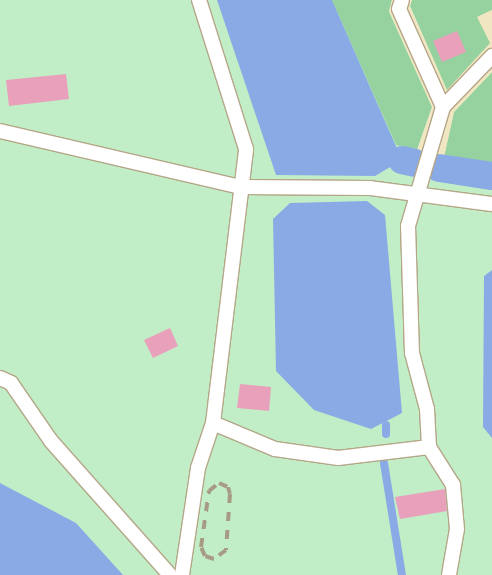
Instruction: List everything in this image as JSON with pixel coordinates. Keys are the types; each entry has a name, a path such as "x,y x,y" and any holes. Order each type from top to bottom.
{"lane":[{"path":"182,575 198,468 213,423 246,149 199,0"},
{"path":"402,0 399,9 443,108"},
{"path":"449,575 457,529 453,485 429,447 427,409 412,353 408,226 443,108 492,56"},
{"path":"0,131 241,187 418,193 492,204"},
{"path":"0,378 11,383 51,441 170,575"},
{"path":"213,423 275,449 338,458 429,447"}],"green space":[{"path":"0,0 492,0 492,575 0,575"},
{"path":"332,0 392,0 389,12 432,107 417,150 396,145"},
{"path":"412,0 492,0 492,10 478,17 491,43 447,91 410,6"},
{"path":"492,72 492,163 444,157 454,112"}],"sand":[{"path":"392,0 412,0 410,6 447,90 490,43 477,17 492,10 492,72 454,112 444,157 417,150 432,107 389,11"}],"water":[{"path":"217,0 332,0 402,160 375,176 276,175"},
{"path":"367,201 385,215 402,413 371,429 314,410 276,371 273,219 290,203"},
{"path":"492,270 492,438 483,427 484,276"},
{"path":"0,483 76,523 123,575 0,575"}],"building":[{"path":"457,31 466,52 442,62 433,41"},
{"path":"66,74 69,99 9,106 6,80"},
{"path":"170,328 178,346 153,358 144,340"},
{"path":"240,384 271,387 269,411 237,408"},
{"path":"445,489 447,511 400,519 395,497"}],"waterway":[{"path":"402,160 415,163"},
{"path":"439,168 492,176"},
{"path":"386,425 386,434"},
{"path":"384,463 402,575"}],"railway":[{"path":"219,483 228,487 230,494 226,550 214,559 205,556 201,547 209,491 219,483"}]}
